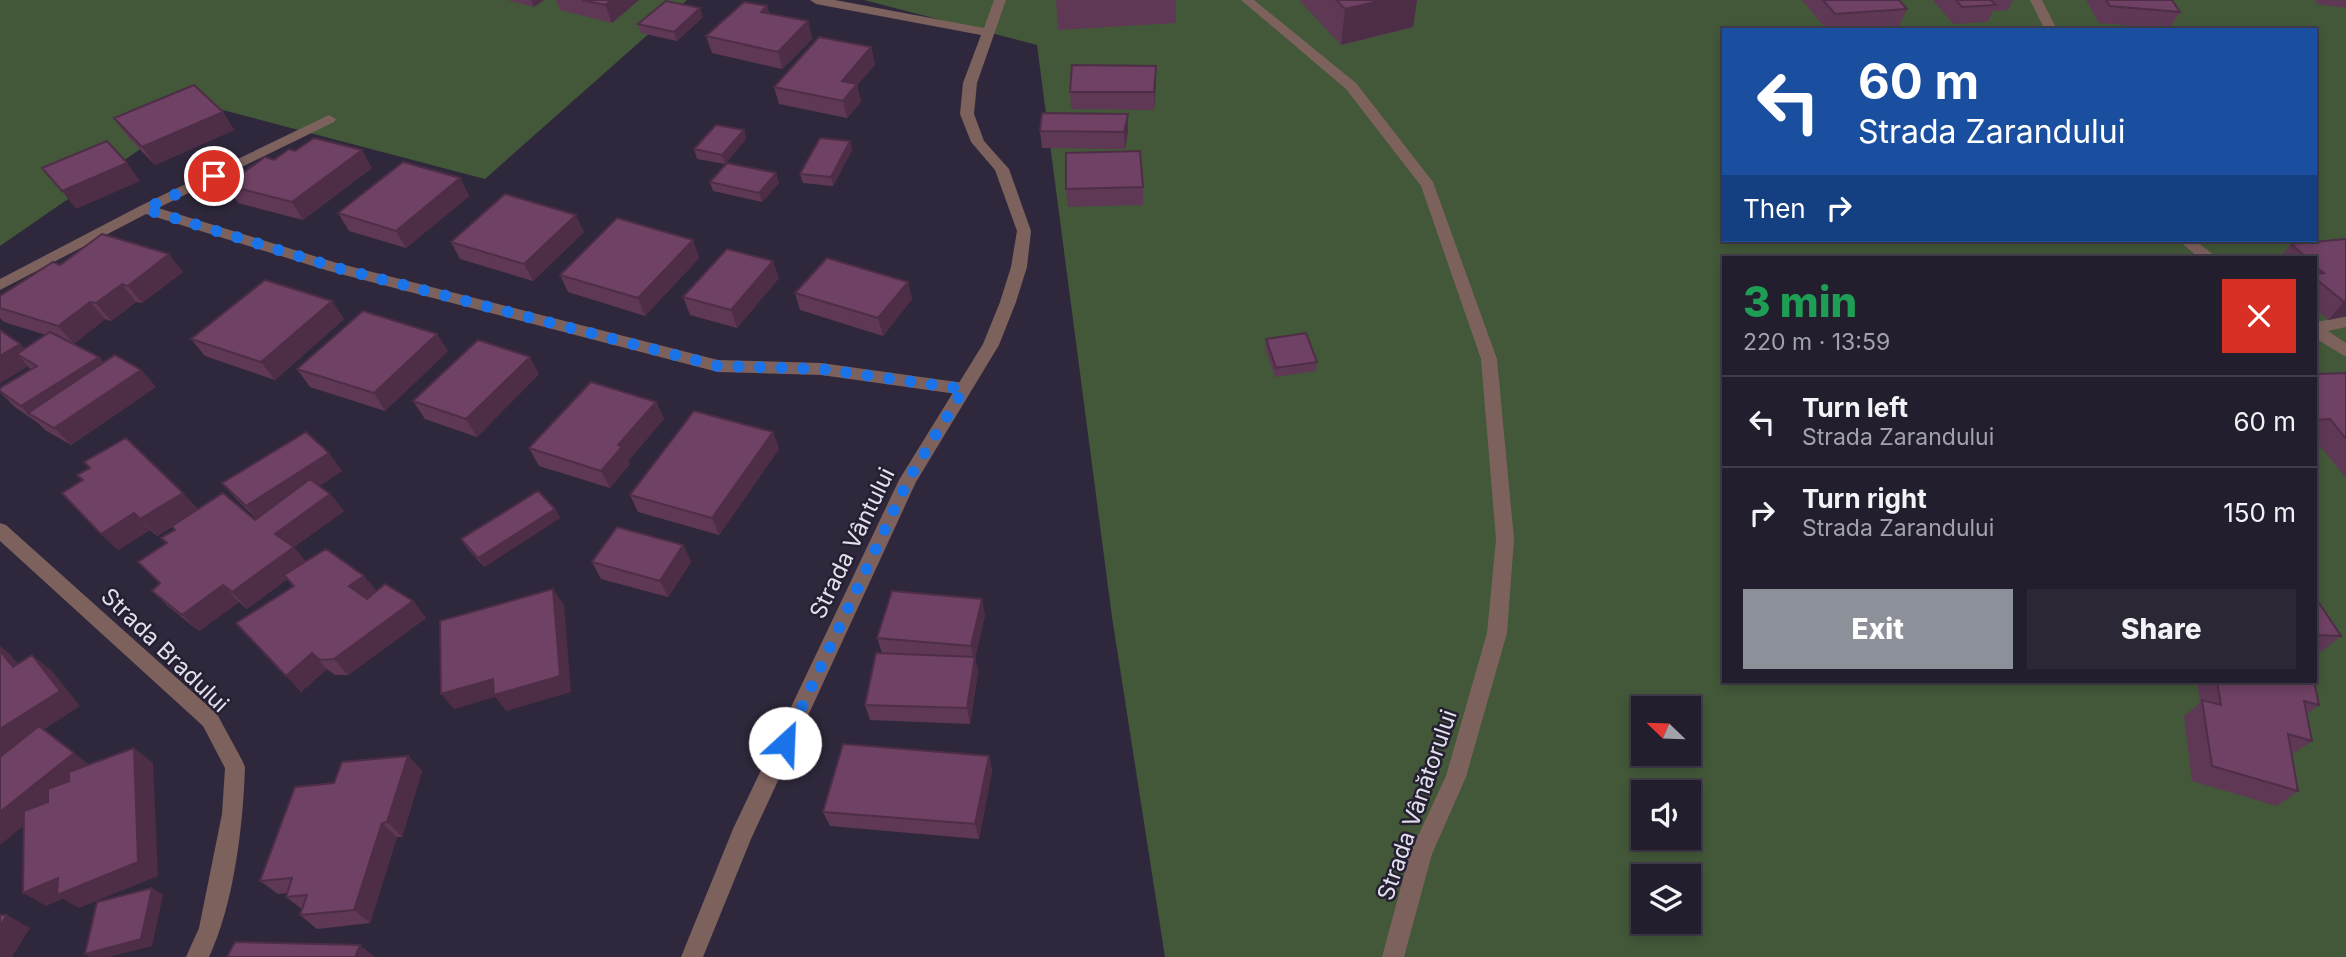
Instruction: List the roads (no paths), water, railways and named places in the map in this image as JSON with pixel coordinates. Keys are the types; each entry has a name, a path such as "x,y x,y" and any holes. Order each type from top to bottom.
{"street":[{"path":"816,0 988,33"},
{"name":"Strada Vântului","path":"692,957 741,836 908,480 990,345 1020,267 1024,231 1002,169 978,142 967,114 970,83 1000,0"},
{"name":"Strada Vânătorului","path":"1247,0 1351,86 1428,186 1489,359 1505,539 1497,633 1456,777 1421,853 1393,957"},
{"path":"2036,0 2050,28"},
{"path":"0,285 145,209 329,119"},
{"path":"145,209 334,267 718,366 821,369 964,389"},
{"path":"2188,242 2207,256"},
{"path":"2317,329 2346,322"},
{"path":"2317,330 2346,351"},
{"name":"Strada Bradului","path":"0,530 210,720 235,767 233,814 210,930 197,957"}]}
